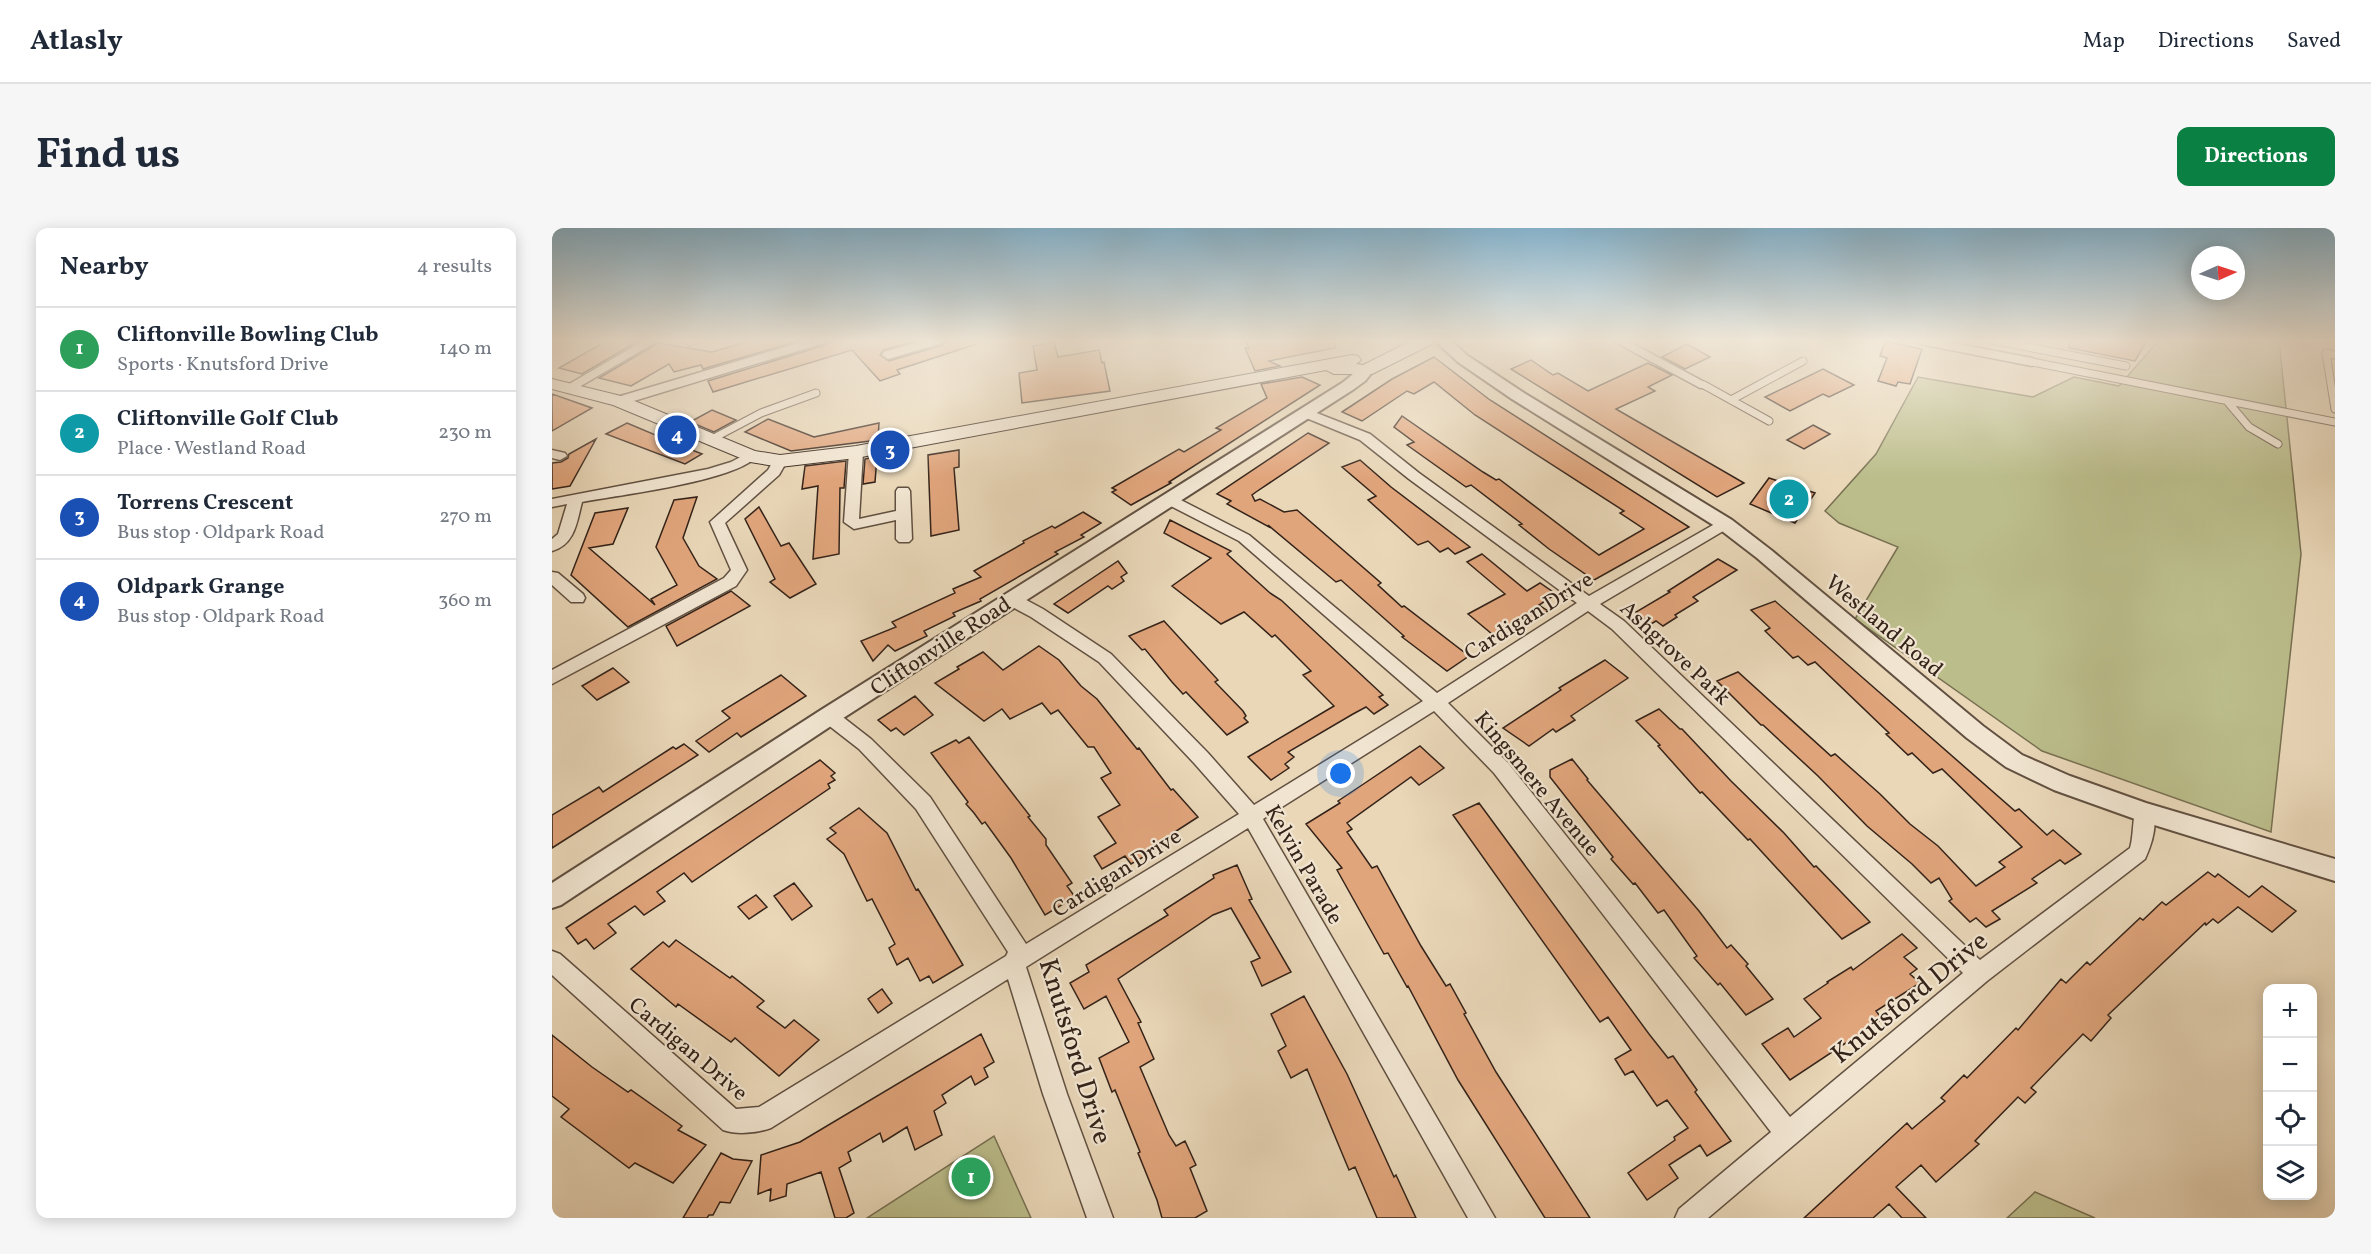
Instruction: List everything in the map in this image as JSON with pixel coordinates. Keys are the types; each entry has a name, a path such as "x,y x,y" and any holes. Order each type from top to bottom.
{"main road":[{"path":"565,386 619,401 750,456 780,461 856,452 1211,386"}],"street":[{"path":"619,401 668,386"},
{"name":"Cliftonville Road","path":"552,897 829,716 1346,386"},
{"name":"Westland Road","path":"1503,386 1725,524 1764,554 1975,732 2014,761 2062,783 2144,812 2335,870"},
{"name":"Ashgrove Park","path":"1304,412 1365,437 1414,476 1618,625 1979,974"},
{"path":"856,452 851,522 854,524 904,514"},
{"path":"552,503 710,474 736,465 750,456"},
{"path":"552,678 730,582 739,570 717,522 774,472 780,461"},
{"path":"903,492 904,539"},
{"path":"552,546 565,536 576,499"},
{"name":"Kingsmere Avenue","path":"1168,499 1244,538 1436,702 1501,768 1788,1134"},
{"name":"Cardigan Drive","path":"552,961 732,1120 762,1119 1436,702 1589,603 1725,524"},
{"path":"552,577 572,594 552,598"},
{"name":"Kelvin Parade","path":"1011,599 1037,613 1105,658 1201,758 1251,815 1482,1218"},
{"name":"Knutsford Drive","path":"829,716 866,744 923,803 1020,951 1014,963 1055,1094 1101,1218"},
{"name":"Knutsford Drive","path":"1688,1218 1979,974 2138,853 2144,834 2144,812"}],"lane":[{"path":"1706,386 1768,421"},
{"path":"1731,400 1756,386"},
{"path":"2153,386 2335,422"},
{"path":"2331,386 2335,409"},
{"path":"710,440 761,413 816,393"},
{"path":"2227,401 2235,415 2246,427 2255,434 2278,444"}],"green space":[{"path":"1913,386 1971,386 2033,397 2055,386 2284,386 2301,554 2271,832 2042,751 1855,619 1898,547 1839,523 1825,511 1876,454"},
{"path":"994,1136 1031,1218 867,1218"},
{"path":"2035,1192 2095,1218 2007,1218"}],"building":[{"path":"710,386 732,386 713,392"},
{"path":"1020,386 1109,386 1110,391 1022,403"},
{"path":"1262,386 1318,386 1169,482 1171,483 1131,505 1112,492 1116,490 1112,488 1179,449 1184,452 1221,430 1216,428 1267,398"},
{"path":"1381,386 1427,386 1414,394 1407,391 1362,421 1342,412"},
{"path":"1439,386 1472,386 1689,527 1594,580 1549,549 1519,525 1522,524 1471,485 1466,487 1407,445 1414,442 1394,427 1402,416 1483,472 1496,480 1499,479 1599,555 1644,529 1620,513 1624,511 1475,415"},
{"path":"1539,386 1580,386 1588,391 1598,386 1650,386 1655,391 1616,409 1744,483 1717,497"},
{"path":"1787,386 1852,386 1829,397 1823,394 1790,411 1765,397"},
{"path":"552,394 592,408 552,431"},
{"path":"712,410 736,420 714,432 690,422"},
{"path":"768,419 814,437 879,423 878,440 791,451 745,432"},
{"path":"627,423 660,437 671,431 697,443 687,448 702,454 685,464 606,434"},
{"path":"1813,425 1830,434 1804,449 1787,440"},
{"path":"1308,433 1329,443 1252,495 1255,501 1260,499 1284,512 1297,510 1381,583 1378,585 1402,607 1404,606 1469,656 1447,671 1402,637 1404,636 1341,580 1336,582 1268,525 1269,527 1227,504 1231,501 1217,494"},
{"path":"596,439 570,486 552,489 552,463 561,462 568,458 569,454"},
{"path":"959,450 959,467 954,468 959,530 931,536 928,455"},
{"path":"877,456 875,482 863,484 865,459"},
{"path":"1360,460 1391,487 1470,547 1455,554 1448,548 1440,552 1428,541 1418,545 1368,500 1376,496 1342,467"},
{"path":"846,461 844,488 840,488 839,554 813,559 818,486 802,489 805,466"},
{"path":"1769,478 1815,493 1795,523 1750,504"},
{"path":"697,497 683,538 699,566 717,579 628,627 571,575 595,513 628,508 613,544 589,548 655,605 651,599 677,585 656,547 674,500"},
{"path":"759,507 781,546 789,543 816,584 790,598 770,582 775,579 745,519"},
{"path":"1083,512 1101,523 1081,535 1084,537 1055,552 1058,554 980,599 981,601 953,613 955,616 924,631 927,636 895,651 888,645 873,661 861,641 896,627 892,622 955,593 953,589 981,577 974,571 1024,543 1023,541 1052,526 1055,528"},
{"path":"1170,520 1231,551 1227,554 1270,593 1281,600 1383,695 1379,697 1388,705 1374,714 1366,707 1288,752 1294,757 1285,764 1289,768 1271,780 1248,757 1334,706 1303,675 1311,671 1275,635 1272,637 1244,612 1221,624 1172,586 1211,558 1164,533"},
{"path":"1482,554 1527,591 1540,583 1556,594 1539,605 1548,611 1498,639 1468,614 1505,594 1467,562"},
{"path":"1718,559 1737,570 1693,597 1698,601 1675,615 1677,617 1663,626 1656,621 1651,624 1636,612 1670,592 1668,591"},
{"path":"1118,561 1127,573 1121,577 1124,581 1112,589 1108,586 1068,613 1054,604"},
{"path":"731,591 750,606 677,646 666,626"},
{"path":"1775,601 2015,811 2019,809 2047,835 2053,830 2081,854 2065,864 2060,860 2032,879 2037,883 1992,911 2000,919 1986,927 1976,918 1970,922 1949,901 1952,899 1939,878 1931,883 1867,826 1818,776 1761,725 1717,681 1738,672 1831,756 1835,754 1910,824 1938,846 1976,886 2005,867 1999,862 2022,847 1942,769 1933,773 1912,753 1908,755 1886,734 1889,733 1815,662 1808,665 1798,656 1793,658 1765,631 1770,628 1751,610"},
{"path":"1164,621 1218,680 1215,682 1243,711 1246,716 1244,718 1248,722 1227,735 1186,692 1183,694 1145,649 1142,650 1129,636"},
{"path":"1039,646 1059,660 1081,686 1097,699 1171,790 1173,789 1198,817 1167,837 1171,841 1131,864 1125,856 1102,869 1094,856 1116,843 1098,817 1120,805 1101,778 1111,773 1094,747 1088,747 1058,710 1051,714 1042,703 1010,719 1002,709 984,721 935,683 983,652 1003,670"},
{"path":"1605,660 1628,678 1571,716 1575,720 1556,732 1553,729 1529,746 1503,728 1561,690 1559,688"},
{"path":"613,668 629,682 597,700 582,686"},
{"path":"781,675 806,696 741,737 737,733 709,752 696,741 730,718 722,711"},
{"path":"915,696 933,715 904,735 896,728 891,731 878,720"},
{"path":"1659,709 1682,729 1870,922 1842,939 1750,839 1748,840 1702,792 1700,793 1658,746 1660,745 1636,721"},
{"path":"969,737 1030,816 1028,817 1046,839 1046,845 1072,883 1067,886 1075,897 1045,915 1011,858 985,822 982,824 966,804 968,802 931,753 956,740 959,743"},
{"path":"684,744 698,755 552,848 552,815 599,787 603,792 673,747 676,749"},
{"path":"1420,746 1444,768 1419,785 1411,777 1347,823 1352,829 1347,832 1372,868 1377,866 1421,946 1446,986 1450,984 1496,1072 1590,1218 1545,1218 1458,1080 1388,953 1384,954 1337,870 1342,868 1306,824 1340,803 1338,801"},
{"path":"1572,759 1587,780 1699,911 1727,948 1731,945 1748,964 1746,966 1773,999 1746,1015 1720,983 1718,985 1694,958 1697,956 1664,910 1658,913 1635,883 1633,884 1611,859 1613,857 1550,777 1550,770"},
{"path":"820,760 835,773 831,776 835,780 828,784 830,788 692,882 684,873 657,892 665,901 644,915 635,906 608,924 616,933 594,949 586,939 578,944 566,928"},
{"path":"1479,803 1649,1034 1668,1058 1673,1056 1697,1090 1695,1092 1731,1141 1707,1156 1700,1145 1669,1165 1678,1178 1647,1200 1628,1173 1675,1140 1674,1137 1688,1128 1667,1100 1657,1106 1633,1071 1625,1075 1615,1059 1631,1050 1608,1017 1600,1022 1453,815"},
{"path":"859,808 887,833 916,890 918,889 963,965 933,983 929,976 920,981 908,958 897,965 889,948 895,944 872,899 867,901 844,854 827,839 836,833 830,828"},
{"path":"1237,865 1252,899 1249,900 1291,972 1262,986 1251,962 1260,958 1231,908 1213,915 1118,979 1141,1022 1138,1023 1154,1059 1140,1067 1169,1135 1176,1146 1185,1141 1196,1165 1190,1168 1207,1211 1195,1218 1162,1218 1138,1153 1140,1152 1115,1090 1112,1092 1099,1058 1129,1042 1106,996 1084,1009 1070,983 1089,972 1086,965 1168,915 1164,910 1214,878 1213,875"},
{"path":"2208,872 2215,877 2218,874 2249,897 2262,886 2296,911 2272,932 2238,907 2218,923 2213,919 2206,925 2205,923 2108,1015 2111,1018 2091,1041 2083,1034 2031,1088 2036,1092 2025,1103 2018,1097 1975,1141 1979,1144 1936,1182 1921,1165 1896,1187 1926,1218 1902,1218 1889,1204 1873,1218 1804,1218 1907,1123 1912,1129 1945,1101 1941,1098 1964,1075 1967,1078 2016,1028 2018,1030 2061,979 2066,983 2087,962 2090,965 2140,918 2143,920 2162,902 2166,905"},
{"path":"794,883 812,906 792,920 774,896"},
{"path":"756,895 767,907 749,919 738,907"},
{"path":"1902,934 1917,948 1904,957 1917,969 1910,974 1920,983 1876,1011 1882,1019 1790,1080 1762,1044 1788,1028 1794,1037 1821,1018 1804,999 1851,967 1853,970"},
{"path":"676,940 730,978 732,976 764,1001 757,1007 785,1028 794,1020 819,1040 779,1076 735,1038 731,1042 678,1004 676,1007 631,969 663,942 669,947"},
{"path":"882,989 892,1003 878,1013 868,999"},
{"path":"1304,996 1347,1074 1394,1177 1396,1175 1416,1218 1377,1218 1355,1167 1349,1170 1307,1069 1291,1078 1278,1051 1286,1046 1271,1014"},
{"path":"981,1034 994,1062 984,1068 988,1077 975,1085 971,1076 942,1095 946,1103 934,1111 942,1135 915,1150 907,1127 883,1142 880,1133 848,1152 851,1161 839,1168 854,1213 846,1218 835,1218 821,1172 787,1184 786,1196 770,1201 771,1189 758,1194 761,1155 800,1142"},
{"path":"552,1035 592,1067 628,1092 631,1090 682,1126 678,1130 706,1145 673,1183 635,1163 629,1168 561,1117 569,1109 552,1096"},
{"path":"721,1153 733,1159 752,1161 730,1203 720,1202 713,1215 707,1218 683,1218"}],"place":[{"name":"Oldpark Grange","path":"677,435"},
{"name":"Torrens Crescent","path":"890,450"},
{"name":"Cliftonville Golf Club","path":"1789,499"},
{"name":"Cliftonville Bowling Club","path":"971,1177"}]}
